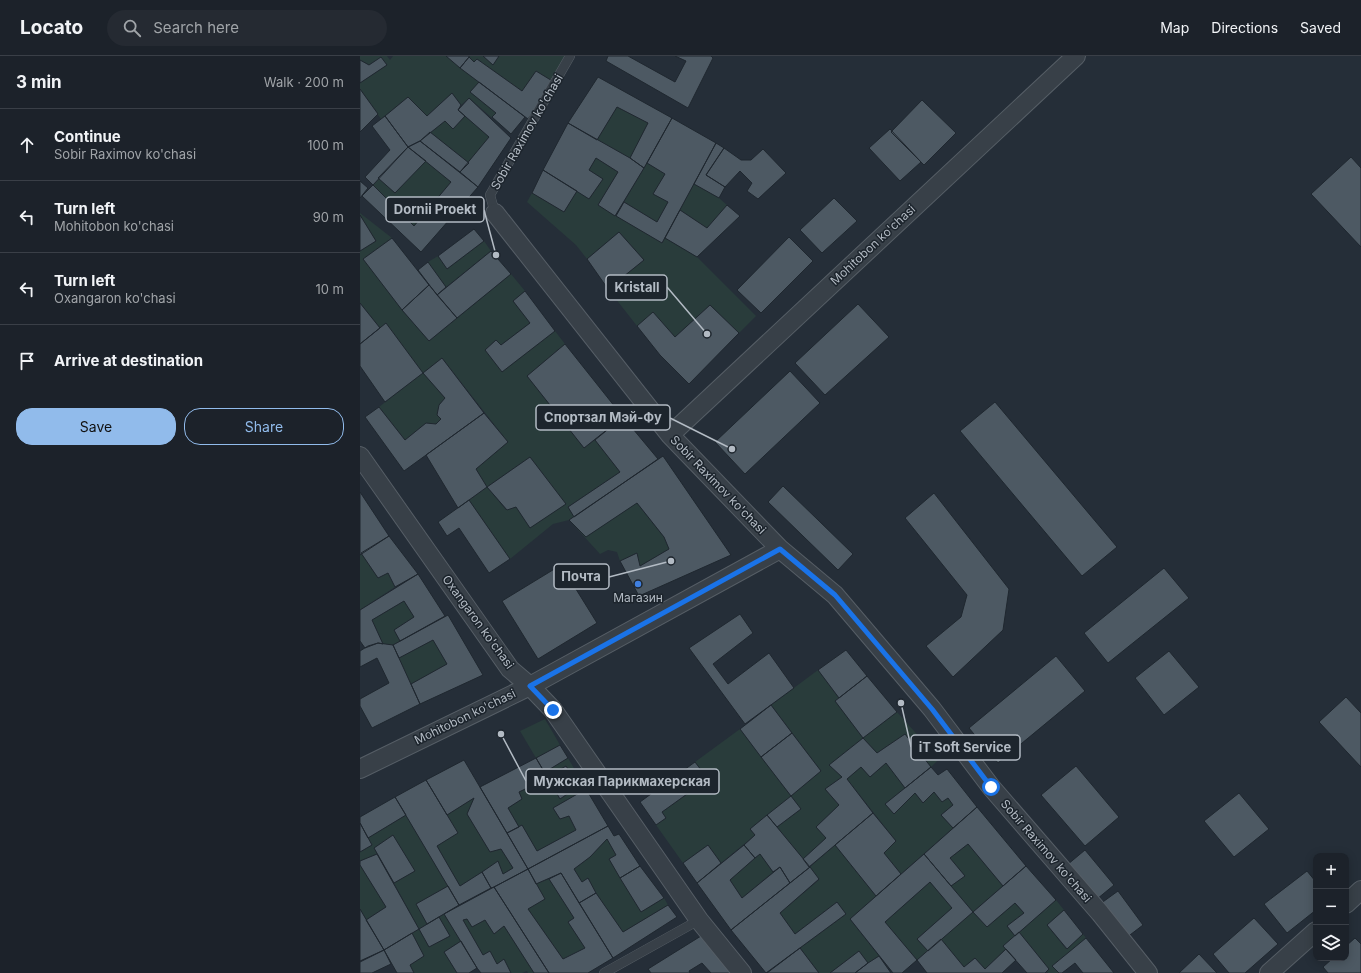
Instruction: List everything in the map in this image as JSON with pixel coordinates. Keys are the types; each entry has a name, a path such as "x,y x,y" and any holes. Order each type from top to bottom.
{"street":[{"name":"Mohitobon ko'chasi","path":"670,435 1076,56"},
{"name":"Sobir Raximov ko'chasi","path":"495,213 670,435 780,549 835,595 932,709 991,787 1100,913 1148,973"},
{"name":"Oxangaron ko'chasi","path":"360,456 510,669 530,686 553,710 699,920 742,973"},
{"name":"Mohitobon ko'chasi","path":"360,768 530,686 780,549"},
{"path":"1349,901 1361,890"},
{"path":"1269,973 1313,934"}],"lane":[{"name":"Sobir Raximov ko'chasi","path":"495,213 490,195 570,56"},
{"path":"604,973 699,920"}],"green space":[{"path":"360,56 387,56 390,60 393,56 569,56 528,119 480,83 470,92 496,113 492,117 511,134 469,98 461,105 452,93 427,116 408,97 381,119 360,89 360,83 387,65 381,57 369,65 360,60"},
{"path":"617,107 648,123 630,158 597,140"},
{"path":"465,116 489,137 469,163 430,132 445,121 453,129"},
{"path":"596,158 618,172 598,205 662,243 665,238 697,257 756,316 739,333 710,305 675,337 653,313 637,326 608,289 644,260 619,232 587,259 576,245 527,202 532,193 564,212 577,191 589,199 603,179 589,170"},
{"path":"426,161 451,182 414,226 373,185 378,178"},
{"path":"647,163 665,174 654,194 668,202 657,222 624,202"},
{"path":"694,184 719,198 727,205 707,228 680,210"},
{"path":"360,213 392,238 364,259 402,310 429,341 511,274 525,291 513,301 530,323 501,345 496,340 485,350 555,331 565,344 527,376 584,448 595,440 620,472 568,507 574,517 569,520 553,524 510,559 469,500 487,487 476,469 508,442 442,358 423,373 445,398 439,405 438,415 441,419 436,424 426,423 405,440 379,407 422,373 386,324 380,328 360,303 360,251 376,241","holes":["530,457 565,504 516,507 506,510 487,487"]},
{"path":"484,241 491,251 446,287 428,262 438,256 447,269"},
{"path":"637,503 664,537 669,549 640,566 636,553 620,561 617,552 608,550 600,554 569,520"},
{"path":"361,553 378,578 388,573 395,587 360,610 360,554"},
{"path":"404,601 414,617 394,630 400,641 393,645 383,644 372,620"},
{"path":"433,640 447,664 411,684 399,658"},
{"path":"818,670 839,698 835,701 863,738 842,777 825,789 839,805 816,827 826,838 803,859 777,827 801,809 791,797 750,829 755,835 721,863 708,845 683,863 656,825 666,818 662,812 708,779 695,762 740,729 791,796 821,771 771,705"},
{"path":"897,712 939,759 931,767 905,734 877,753 863,738"},
{"path":"545,719 560,745 536,758 520,731"},
{"path":"568,758 586,789 553,808 560,819 569,816 576,830 537,851 522,825 519,827 508,808 522,799 519,792 548,778 560,799 579,787 566,766 554,773 550,769"},
{"path":"886,763 905,788 885,804 894,814 915,793 923,803 934,792 948,798 953,805 941,815 953,828 901,874 884,853 896,841 847,779 861,767 870,777"},
{"path":"474,798 467,814 490,852 501,849 513,868 503,874 498,862 460,886 437,846 447,815"},
{"path":"406,815 448,886 417,904 427,924 419,929 394,883 414,871 393,836 374,848 377,854 360,861 360,852 372,845 368,838"},
{"path":"607,839 616,855 609,859 641,912 664,898 668,905 623,932 596,893 588,878 582,882 574,869 590,857"},
{"path":"968,844 1003,886 973,912 951,886 965,876 950,858"},
{"path":"835,845 876,896 850,919 879,956 868,963 859,951 830,973 819,973 800,948 846,914 837,902 795,934 780,913 819,880 810,867"},
{"path":"760,854 773,872 742,898 730,880"},
{"path":"360,865 386,907 366,920 360,909"},
{"path":"549,879 574,918 568,922 585,948 563,959 528,909 536,884"},
{"path":"930,882 952,908 917,939 928,951 917,960 885,922"},
{"path":"1056,900 1064,910 1047,925 1066,949 1083,934 1086,938 1053,966 1059,973 1048,973 1047,971 1049,969 1019,932"},
{"path":"1015,903 1024,913 1007,926 1015,936 1006,949 985,969 975,958 964,967 941,939 973,912 987,927"},
{"path":"444,914 461,941 444,952 457,973 414,973 410,965 424,956 412,933 419,929 429,947 450,936 439,917"},
{"path":"463,920 485,920 504,926 534,973 528,973 527,971 522,973 511,973 504,960 497,964 483,955"}],"building":[{"path":"446,56 469,56 469,57 460,68"},
{"path":"483,56 499,56 493,65"},
{"path":"608,56 628,56 675,82 686,61 675,56 711,56 713,58 688,108 606,61"},
{"path":"381,57 387,65 360,83 360,60 369,65"},
{"path":"469,57 474,62 477,59 522,91 536,71 554,82 528,119 460,68"},
{"path":"598,77 672,118 644,168 630,158 648,123 617,107 597,140 568,123"},
{"path":"479,82 525,117 511,134 492,117 496,113 470,92"},
{"path":"360,89 378,114 360,132"},
{"path":"452,93 461,105 458,110 465,116 453,129 445,121 420,141 408,147 385,116 408,97 427,116"},
{"path":"469,98 511,138 478,187 460,172 489,137 458,110"},
{"path":"922,100 956,133 924,165 891,132"},
{"path":"385,116 408,147 373,185 365,177 390,150 372,126"},
{"path":"672,118 716,143 662,243 616,216 624,202 657,222 668,202 653,194 665,174 647,163"},
{"path":"568,123 630,158 644,168 615,216 598,205 618,172 596,158 589,170 603,179 589,199 543,170"},
{"path":"890,129 921,162 900,181 869,148"},
{"path":"430,132 469,163 460,172 420,141"},
{"path":"420,141 478,187 421,252 362,196 373,185 414,226 451,182 408,147"},
{"path":"716,143 724,148 706,175 725,187 719,198 694,184"},
{"path":"408,147 426,161 395,193 378,178"},
{"path":"724,148 741,160 751,160 763,149 786,173 758,199 747,191 752,183 740,171 725,187 706,175"},
{"path":"1351,157 1361,168 1361,247 1311,194"},
{"path":"543,170 577,191 564,212 532,193"},
{"path":"360,181 368,188 360,198"},
{"path":"834,198 857,221 822,253 800,230"},
{"path":"727,205 740,216 697,257 665,238 680,210 707,228"},
{"path":"360,215 376,241 360,251"},
{"path":"474,229 484,241 447,269 438,256"},
{"path":"619,232 644,260 608,289 587,259"},
{"path":"789,237 813,261 761,313 737,290"},
{"path":"392,238 429,285 402,310 363,259"},
{"path":"491,251 511,274 457,318 437,295"},
{"path":"428,262 446,287 437,295 418,270"},
{"path":"429,285 457,318 429,341 402,310"},
{"path":"525,291 555,331 502,372 485,350 496,340 501,345 530,323 513,301"},
{"path":"360,303 380,328 360,344"},
{"path":"858,304 889,337 825,395 795,363"},
{"path":"710,305 739,333 689,384 660,355 637,326 653,312 675,337"},
{"path":"386,323 423,373 385,402 360,366 360,344"},
{"path":"565,344 623,417 584,448 527,376"},
{"path":"442,358 484,413 404,471 365,417 379,407 405,440 426,423 436,424 441,419 437,415 439,405 445,398 423,373"},
{"path":"790,371 820,403 745,474 715,442"},
{"path":"995,402 1117,547 1082,576 960,431"},
{"path":"484,413 508,442 476,469 487,487 458,508 426,455"},
{"path":"623,417 658,459 574,517 568,507 620,472 595,440"},
{"path":"663,456 731,555 639,596 620,561 637,553 640,566 669,549 664,537 637,503 586,537 569,520"},
{"path":"530,457 566,504 530,528 516,507 507,510 487,487"},
{"path":"783,486 853,554 838,570 768,502"},
{"path":"360,492 389,536 360,555"},
{"path":"934,493 1009,589 1003,630 953,677 926,646 961,617 967,595 905,518"},
{"path":"469,500 510,559 489,573 459,528 447,536 438,522"},
{"path":"389,536 418,574 395,587 388,573 378,578 361,553"},
{"path":"561,565 597,623 538,659 502,601"},
{"path":"1164,568 1189,598 1108,663 1084,633"},
{"path":"418,574 445,616 400,641 394,630 414,617 404,601 372,620 383,644 378,643 365,648 360,641 360,610"},
{"path":"740,614 753,633 713,664 728,684 769,653 794,688 745,724 689,648"},
{"path":"448,615 483,675 420,704 411,684 447,664 433,640 399,658 393,645"},
{"path":"378,643 393,645 420,704 372,728 360,706 360,699 389,683 377,658 360,667 360,651 368,646"},
{"path":"846,650 867,676 839,698 818,670"},
{"path":"1169,651 1199,687 1164,715 1135,678"},
{"path":"1056,656 1085,691 998,763 969,728"},
{"path":"867,676 897,712 863,738 835,701"},
{"path":"1346,697 1361,713 1361,767 1319,722"},
{"path":"771,705 792,733 761,757 740,729"},
{"path":"792,733 821,771 791,796 761,757"},
{"path":"905,734 931,767 905,788 886,763 870,777 861,767 847,779 873,813 809,867 803,859 826,838 816,827 839,805 825,789 842,777 829,765 863,738 877,753"},
{"path":"560,745 568,758 550,769 554,773 566,766 579,786 560,799 536,758"},
{"path":"536,758 548,778 519,792 522,799 508,808 519,827 507,833 480,787"},
{"path":"464,760 528,869 491,888 482,872 498,861 503,874 513,868 501,849 490,852 467,814 474,798 447,815 426,780"},
{"path":"695,762 708,779 662,812 666,818 656,825 640,802"},
{"path":"1076,766 1119,817 1085,846 1041,795"},
{"path":"931,767 938,775 947,769 977,807 953,828 941,815 953,805 948,798 942,802 934,792 923,803 915,793 894,814 885,804"},
{"path":"426,780 458,833 437,846 460,886 482,872 491,888 459,905 395,797"},
{"path":"586,789 608,826 528,869 507,833 522,825 537,851 576,830 569,816 560,819 553,808"},
{"path":"1239,793 1269,829 1234,857 1204,821"},
{"path":"791,796 801,809 777,827 767,815"},
{"path":"395,797 406,815 368,838 360,823 360,817"},
{"path":"977,807 1026,866 1003,886 968,844 950,858 965,876 951,886 924,854"},
{"path":"873,813 896,841 884,853 901,874 876,896 835,845"},
{"path":"767,815 810,867 790,883 780,867 773,872 760,854 755,858 744,845 755,835 750,829"},
{"path":"360,823 372,845 360,852"},
{"path":"608,826 614,836 619,834 640,866 620,878 609,859 616,855 607,839 590,857 574,869 582,882 588,878 596,893 579,903 561,873 536,884 528,869"},
{"path":"393,835 415,871 394,883 374,848"},
{"path":"708,845 721,863 697,883 683,863"},
{"path":"744,845 755,858 730,880 742,898 780,867 790,883 731,930 697,883"},
{"path":"1085,850 1114,885 1097,899 1067,865"},
{"path":"377,854 419,929 384,950 366,920 386,907 360,865 360,861"},
{"path":"924,854 973,912 928,951 917,939 952,908 930,882 885,922 917,960 902,973 893,973 850,919"},
{"path":"640,866 664,898 641,912 620,878"},
{"path":"1026,866 1056,900 1015,936 1007,926 1024,913 1015,903 987,927 973,912"},
{"path":"810,867 819,879 780,913 795,934 837,902 846,914 766,973 731,930"},
{"path":"528,869 545,899 528,909 563,959 585,948 568,922 574,918 549,879 561,873 613,958 588,973 549,973 494,887"},
{"path":"1307,871 1313,878 1313,912 1287,933 1264,904"},
{"path":"448,886 459,905 427,924 416,904"},
{"path":"494,887 549,973 534,973 504,926 494,934 485,920 472,927 467,919 463,920 483,955 490,951 497,964 504,959 511,973 481,973 477,968 444,914"},
{"path":"1118,891 1143,925 1126,938 1100,904"},
{"path":"596,893 623,932 668,905 677,917 613,958 579,903"},
{"path":"360,909 384,950 360,961"},
{"path":"1064,910 1083,934 1067,949 1047,925"},
{"path":"439,917 450,936 429,947 419,929"},
{"path":"1254,918 1278,944 1245,973 1229,973 1213,954"},
{"path":"1019,932 1049,969 1045,973 1027,973 1003,946"},
{"path":"412,933 424,956 410,965 414,973 397,973 384,950"},
{"path":"701,936 731,973 711,973 702,963 689,971 690,973 651,973 648,969"},
{"path":"1086,938 1114,973 1083,973 1075,963 1062,973 1059,973 1052,966"},
{"path":"1355,938 1361,944 1361,972 1328,973 1323,967 1330,961 1349,961 1349,943"},
{"path":"941,939 964,967 975,958 985,969 1006,949 1016,960 1002,973 927,973 917,960"},
{"path":"461,941 477,968 469,973 457,973 444,952"},
{"path":"800,948 819,973 767,973"},
{"path":"384,950 391,964 372,973 360,973 360,962"},
{"path":"859,951 868,963 855,973 830,973"},
{"path":"1199,954 1217,973 1179,973"},
{"path":"879,956 891,973 855,973 868,963"}],"place":[{"name":"Dornii Proekt","path":"496,255"},
{"name":"Kristall","path":"707,334"},
{"name":"Спортзал Мэй-Фу","path":"732,449"},
{"name":"Почта","path":"671,561"},
{"name":"Магазин","path":"638,584"},
{"name":"iT Soft Service","path":"901,703"},
{"name":"Мужская Парикмахерская","path":"501,734"}],"route":[{"path":"553,710 530,686 780,549 835,595 932,709 991,787"}]}
